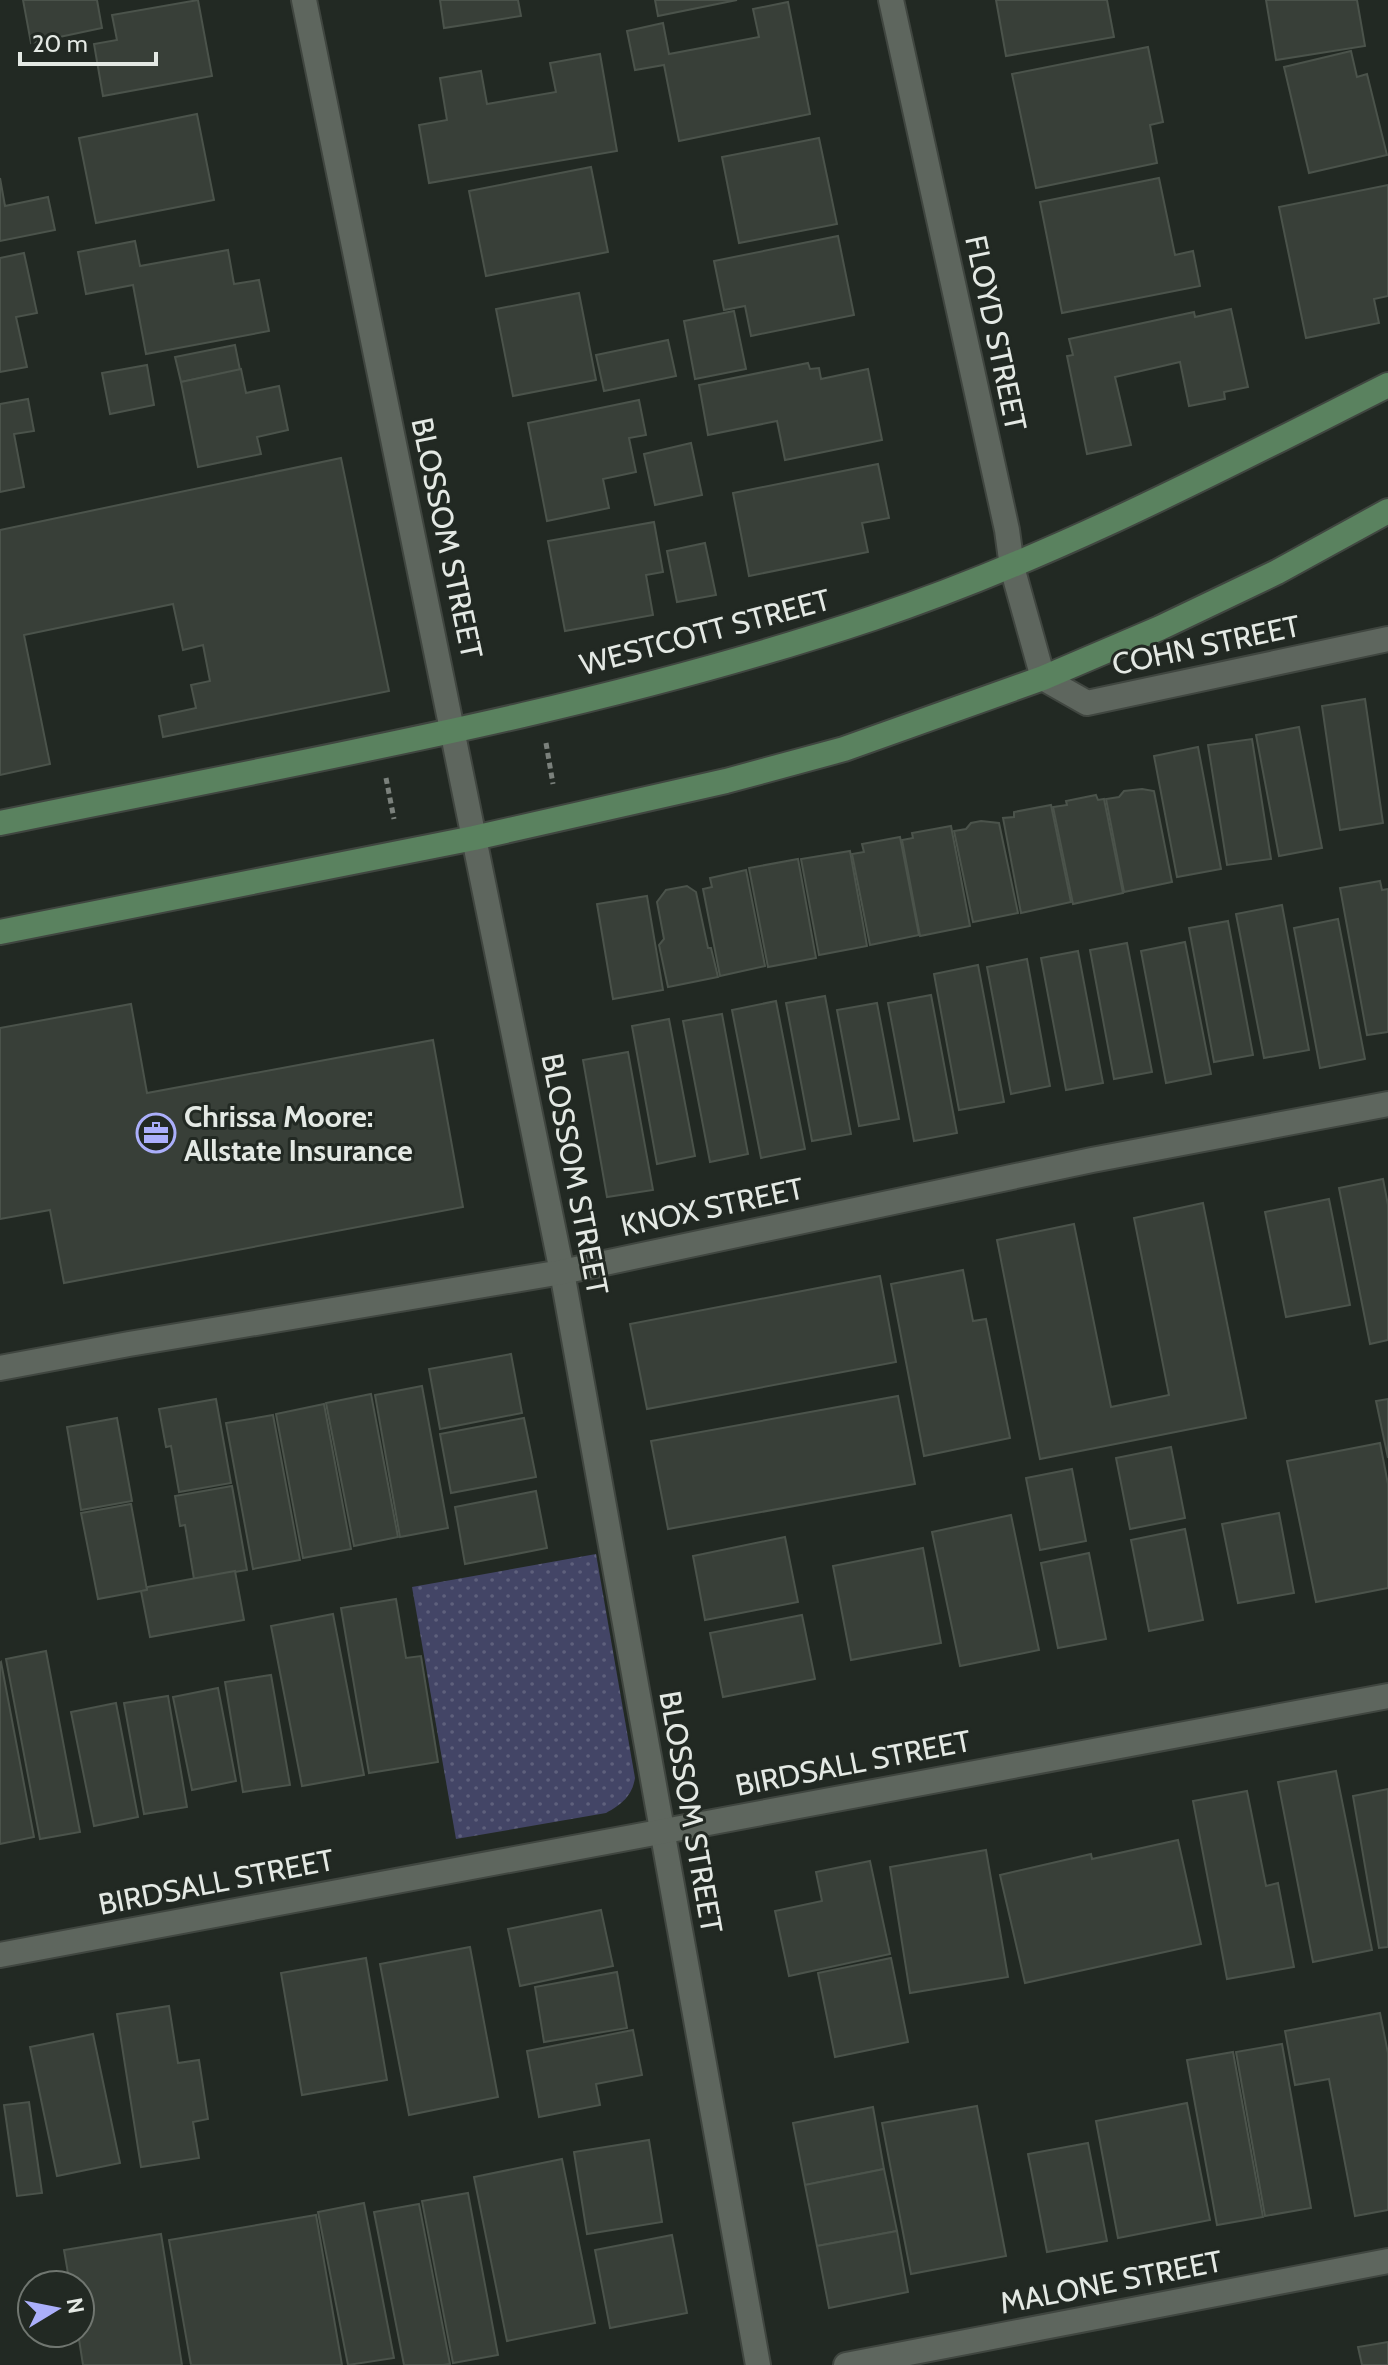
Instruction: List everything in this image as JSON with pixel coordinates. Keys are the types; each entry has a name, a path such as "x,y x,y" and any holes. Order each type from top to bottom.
{"main road":[{"name":"WESTCOTT STREET","path":"0,823 453,729 706,671 875,617 1012,567 1088,535 1388,385"},
{"path":"0,932 474,838 726,781 844,749 1043,678 1160,628 1277,572 1388,511"}],"street":[{"name":"BLOSSOM STREET","path":"304,0 562,1272 758,2365"},
{"name":"FLOYD STREET","path":"891,0 1012,567 1043,678"},
{"name":"COHN STREET","path":"1043,678 1087,703 1388,639"},
{"name":"KNOX STREET","path":"0,1368 562,1272 1092,1160 1388,1104"},
{"name":"BIRDSALL STREET","path":"0,1955 1388,1696"},
{"name":"MALONE STREET","path":"846,2365 1388,2261"}],"path":[{"path":"546,742 554,787"},
{"path":"385,777 395,821"}],"shaded area":[{"path":"596,1554 635,1778 629,1795 606,1813 456,1839 412,1587"}],"building":[{"path":"23,0 97,0 102,28 31,43"},
{"path":"198,0 212,76 103,96 94,44 117,40 112,15"},
{"path":"440,0 518,0 521,16 444,28"},
{"path":"655,0 737,0 658,16"},
{"path":"996,0 1107,0 1114,37 1006,56"},
{"path":"1266,0 1357,0 1365,46 1276,60"},
{"path":"788,2 810,114 679,141 664,65 635,70 627,31 663,23 669,54 759,37 753,9"},
{"path":"1148,47 1163,122 1150,125 1157,163 1036,188 1012,74"},
{"path":"1351,51 1357,77 1367,74 1387,155 1309,173 1284,67"},
{"path":"600,54 617,151 429,183 419,125 447,120 440,78 481,71 487,104 556,92 550,63"},
{"path":"197,114 214,200 96,223 79,138"},
{"path":"819,138 837,224 739,243 722,157"},
{"path":"591,167 608,252 486,276 469,191"},
{"path":"0,178 5,206 48,197 55,230 0,241"},
{"path":"1159,178 1175,255 1193,251 1200,286 1062,313 1040,202"},
{"path":"1388,185 1388,296 1374,299 1379,323 1306,338 1279,207"},
{"path":"838,236 854,315 751,336 745,306 724,310 714,261"},
{"path":"135,241 140,266 228,250 234,284 259,280 269,331 146,354 133,285 86,294 78,252"},
{"path":"24,253 37,313 16,317 27,367 0,372 0,258"},
{"path":"579,293 596,380 513,396 496,309"},
{"path":"1231,309 1248,387 1224,392 1225,399 1189,406 1180,362 1115,377 1131,445 1087,454 1067,356 1073,355 1069,339 1194,312 1195,317"},
{"path":"734,311 746,369 695,379 684,321"},
{"path":"668,340 676,376 604,391 596,355"},
{"path":"235,345 240,370 181,382 175,357"},
{"path":"808,363 810,369 819,368 821,379 868,369 882,440 785,460 777,421 708,435 699,385"},
{"path":"147,365 154,405 110,414 102,373"},
{"path":"241,369 246,393 279,386 288,430 257,437 261,454 198,467 181,382"},
{"path":"28,399 34,431 14,434 24,487 0,492 0,404"},
{"path":"639,400 646,435 629,438 636,472 603,479 609,508 547,521 528,423"},
{"path":"691,443 702,495 655,505 644,454"},
{"path":"341,458 389,691 163,737 159,716 196,708 191,685 210,681 203,645 183,650 173,604 24,635 50,764 0,775 0,530"},
{"path":"878,464 889,518 862,523 868,552 749,576 733,493"},
{"path":"654,522 663,572 646,575 653,615 565,631 548,541"},
{"path":"705,543 716,595 677,602 667,551"},
{"path":"1365,699 1383,823 1340,830 1322,706"},
{"path":"1299,727 1322,848 1279,856 1256,735"},
{"path":"1252,739 1271,859 1227,865 1208,745"},
{"path":"1198,747 1221,869 1177,877 1154,756"},
{"path":"1124,791 1154,791 1172,882 1124,892 1106,799 1119,797"},
{"path":"1096,795 1098,800 1104,799 1123,893 1073,904 1053,807"},
{"path":"1051,805 1071,902 1021,913 1003,818 1014,817 1014,812"},
{"path":"981,821 999,823 1018,913 973,922 954,831"},
{"path":"951,826 970,926 920,936 902,840 913,838 912,833"},
{"path":"900,837 919,935 870,945 852,854 864,852 862,844"},
{"path":"850,851 867,946 819,955 801,859"},
{"path":"798,859 816,958 768,967 749,868"},
{"path":"746,870 765,966 720,976 703,889 712,887 710,878"},
{"path":"1380,881 1382,890 1388,889 1388,1032 1367,1035 1340,888"},
{"path":"687,886 696,892 708,948 711,948 718,977 668,987 659,945 664,939 657,902 666,890"},
{"path":"647,896 663,990 613,999 597,904"},
{"path":"1282,905 1309,1050 1264,1058 1236,914"},
{"path":"1338,919 1365,1059 1320,1068 1294,928"},
{"path":"1228,921 1253,1055 1214,1062 1189,928"},
{"path":"1185,942 1211,1074 1166,1083 1141,951"},
{"path":"1127,943 1152,1072 1114,1079 1090,950"},
{"path":"1078,951 1103,1083 1066,1090 1041,958"},
{"path":"1027,959 1050,1086 1011,1094 987,967"},
{"path":"978,965 1004,1102 959,1110 934,974"},
{"path":"931,995 957,1133 914,1141 888,1003"},
{"path":"825,996 851,1134 812,1141 786,1003"},
{"path":"776,1001 805,1149 761,1158 732,1010"},
{"path":"877,1003 899,1119 859,1126 837,1010"},
{"path":"131,1004 147,1093 433,1040 463,1207 64,1283 50,1210 0,1219 0,1028"},
{"path":"722,1014 748,1154 710,1162 683,1021"},
{"path":"669,1019 695,1156 657,1164 632,1026"},
{"path":"628,1052 653,1190 607,1197 583,1060"},
{"path":"1383,1179 1388,1205 1388,1340 1370,1344 1339,1188"},
{"path":"1329,1199 1350,1305 1286,1317 1265,1212"},
{"path":"1203,1203 1246,1418 1040,1459 997,1240 1074,1224 1111,1407 1169,1395 1134,1218"},
{"path":"963,1270 973,1321 986,1319 1010,1438 924,1456 891,1284"},
{"path":"880,1276 896,1362 647,1409 630,1324"},
{"path":"511,1354 522,1413 440,1429 429,1369"},
{"path":"422,1386 448,1528 400,1537 375,1395"},
{"path":"371,1394 398,1537 354,1546 326,1403"},
{"path":"898,1396 915,1484 668,1529 651,1441"},
{"path":"216,1399 231,1483 179,1492 171,1446 166,1447 159,1409"},
{"path":"1388,1399 1388,1458 1376,1401"},
{"path":"324,1404 351,1549 303,1558 276,1414"},
{"path":"273,1415 300,1560 253,1569 226,1423"},
{"path":"117,1418 132,1501 81,1510 67,1427"},
{"path":"524,1418 536,1477 451,1493 440,1434"},
{"path":"1380,1443 1388,1484 1388,1588 1316,1602 1287,1461"},
{"path":"1171,1447 1185,1518 1130,1529 1116,1458"},
{"path":"1072,1469 1086,1541 1040,1550 1026,1478"},
{"path":"232,1486 247,1570 194,1579 185,1525 180,1526 175,1496"},
{"path":"536,1491 547,1548 465,1564 455,1507"},
{"path":"131,1504 147,1590 98,1599 81,1513"},
{"path":"1279,1513 1294,1593 1238,1603 1222,1524"},
{"path":"1011,1515 1039,1650 960,1666 932,1532"},
{"path":"1185,1529 1203,1620 1149,1631 1131,1540"},
{"path":"785,1537 798,1602 705,1620 693,1556"},
{"path":"923,1548 941,1643 851,1660 833,1566"},
{"path":"1089,1553 1106,1639 1058,1648 1041,1563"},
{"path":"235,1571 244,1620 150,1637 141,1591 147,1590 147,1587"},
{"path":"396,1599 406,1658 421,1656 438,1762 369,1773 341,1608"},
{"path":"333,1614 364,1775 302,1786 271,1626"},
{"path":"802,1615 815,1679 723,1697 710,1633"},
{"path":"46,1651 80,1832 40,1839 6,1659"},
{"path":"0,1663 34,1837 0,1844"},
{"path":"271,1675 290,1785 243,1792 225,1682"},
{"path":"218,1688 236,1781 192,1790 173,1697"},
{"path":"168,1696 187,1807 144,1814 124,1703"},
{"path":"116,1703 138,1817 94,1826 71,1712"},
{"path":"1336,1771 1372,1950 1313,1962 1278,1782"},
{"path":"1388,1789 1388,1947 1379,1948 1353,1796"},
{"path":"1247,1791 1266,1886 1278,1883 1294,1967 1227,1979 1193,1801"},
{"path":"1178,1840 1201,1944 1025,1983 1000,1875 1091,1854 1092,1859"},
{"path":"986,1850 1008,1977 910,1993 890,1867"},
{"path":"870,1861 890,1954 789,1976 775,1911 822,1901 816,1872"},
{"path":"601,1910 613,1966 520,1986 508,1929"},
{"path":"470,1947 498,2097 409,2115 380,1964"},
{"path":"366,1958 387,2080 302,2095 281,1973"},
{"path":"891,1958 908,2042 835,2057 818,1973"},
{"path":"617,1972 627,2028 544,2042 535,1987"},
{"path":"169,2006 178,2063 199,2060 208,2119 193,2122 199,2158 141,2167 117,2014"},
{"path":"1380,2013 1388,2053 1388,2210 1355,2216 1329,2079 1295,2085 1285,2031"},
{"path":"633,2030 642,2075 596,2084 600,2105 539,2117 527,2051"},
{"path":"93,2034 120,2163 57,2176 30,2047"},
{"path":"1282,2044 1311,2208 1265,2216 1236,2052"},
{"path":"1233,2052 1263,2217 1217,2225 1187,2060"},
{"path":"29,2102 42,2193 17,2196 4,2105"},
{"path":"1187,2103 1210,2220 1118,2238 1096,2121"},
{"path":"977,2106 1006,2256 911,2274 882,2123"},
{"path":"873,2107 884,2169 805,2185 793,2123"},
{"path":"649,2140 662,2222 587,2234 574,2152"},
{"path":"1088,2143 1107,2241 1047,2252 1028,2154"},
{"path":"562,2159 595,2323 507,2341 474,2177"},
{"path":"884,2169 897,2231 817,2246 805,2185"},
{"path":"468,2193 498,2355 453,2363 422,2201"},
{"path":"364,2203 394,2358 348,2365 318,2212"},
{"path":"419,2204 450,2364 404,2365 374,2212"},
{"path":"316,2215 342,2365 191,2365 169,2240"},
{"path":"897,2231 908,2292 829,2308 817,2246"},
{"path":"161,2234 182,2365 83,2365 80,2349 96,2349 96,2269 67,2269 64,2250"},
{"path":"672,2235 687,2313 610,2328 595,2250"},
{"path":"1388,2342 1388,2365 1362,2365 1358,2347"}],"place":[{"name":"Chrissa Moore: Allstate Insurance","path":"156,1133"}]}
